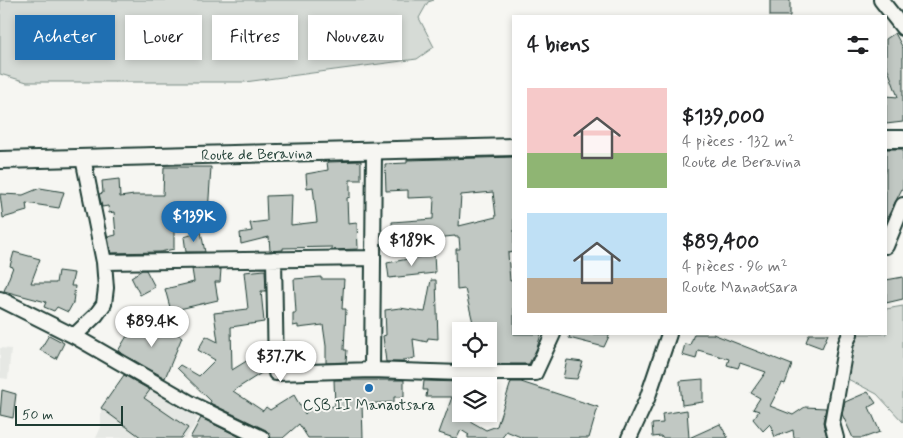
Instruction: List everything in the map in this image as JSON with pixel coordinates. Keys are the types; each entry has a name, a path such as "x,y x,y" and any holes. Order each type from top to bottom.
{"street":[{"path":"881,0 903,28"},
{"path":"887,139 903,139"},
{"name":"Route de Beravina","path":"0,160 512,147"},
{"path":"372,370 374,151"},
{"path":"74,336 96,315 104,304 106,288 104,262 83,158"},
{"path":"887,244 903,206"},
{"path":"104,262 373,258"},
{"path":"274,259 276,373 372,370 535,373 553,335"},
{"path":"0,300 74,336 194,405 262,438"},
{"path":"630,438 646,399 668,335"},
{"path":"836,438 832,423 846,343 850,335"}],"shaded area":[{"path":"0,0 434,0 428,2 419,18 434,47 417,59 245,82 27,82 0,74"},
{"path":"903,306 903,422 877,394 840,375 852,335 887,335 887,309"},
{"path":"0,348 11,349 8,379 0,378"},
{"path":"123,378 199,413 194,427 185,438 96,438 101,427 101,408"}],"building":[{"path":"770,0 790,0 790,15 770,15"},
{"path":"895,33 903,48 903,122 887,124 887,96 898,97 887,67 887,38"},
{"path":"887,149 903,149 903,187 887,218"},
{"path":"512,157 512,252 508,253 510,281 512,280 512,335 541,335 529,364 497,364 497,322 473,322 465,289 457,290 456,249 460,249 459,237 393,242 392,222 433,219 434,197 408,198 408,190 386,191 385,164 407,163 407,160","holes":["493,192 496,217 459,226 461,195"]},
{"path":"361,161 361,180 350,180 350,197 347,198 348,224 357,223 358,249 332,250 332,247 283,248 283,250 270,251 269,237 241,244 240,233 252,231 250,223 267,221 266,196 292,195 291,225 317,222 313,187 307,188 306,174 328,170 327,162"},
{"path":"164,167 211,167 208,213 174,213 174,249 160,252 111,253 108,237 116,235 114,212 109,213 108,206 102,207 99,194 103,193 102,181 119,179 120,197 163,195"},
{"path":"40,188 64,192 59,208 26,203 27,211 3,218 0,194 23,195"},
{"path":"201,232 205,252 186,252 184,237"},
{"path":"14,252 40,259 31,283 56,283 58,271 74,273 71,286 75,286 73,303 68,312 57,307 54,311 44,307 46,302 4,291 13,267 10,266"},
{"path":"434,254 435,273 389,278 387,263"},
{"path":"192,269 221,269 220,282 215,282 218,300 171,311 165,289 194,282"},
{"path":"142,270 146,270 155,287 140,295 131,277"},
{"path":"265,270 266,291 261,291 264,322 231,327 232,370 253,357 263,372 233,391 263,411 266,407 270,410 294,395 305,414 310,409 335,406 334,380 404,380 404,397 394,397 394,402 362,404 363,438 308,438 299,424 283,438 271,438 266,430 210,403 211,401 177,368 180,365 199,376 215,360 198,350 206,336 218,342 214,313 248,309 244,272"},
{"path":"321,277 321,279 344,279 342,309 346,309 344,350 347,350 346,362 326,363 323,325 298,328 298,325 293,326 293,313 296,313 294,279"},
{"path":"903,277 903,299 887,303 887,280"},
{"path":"431,280 436,280 438,339 428,338 427,342 413,339 415,358 403,360 403,362 386,362 383,336 386,335 385,310 400,308 425,312"},
{"path":"134,328 173,330 182,337 165,378 118,351"},
{"path":"49,335 64,343 56,359 40,350"},
{"path":"570,335 610,335 604,347 569,338"},
{"path":"694,335 716,335 792,365 785,384 782,383 770,406 793,415 805,407 826,408 823,422 827,437 794,438 793,430 775,437 770,424 763,431 753,419 759,411 753,409 760,398 751,393 766,372 740,363 738,368 727,365 729,359 698,350 696,359 682,355 685,344 690,345"},
{"path":"809,335 828,335 822,348 806,342"},
{"path":"567,360 583,362 577,379 563,378"},
{"path":"124,375 150,390 144,398 188,428 181,438 142,438 101,408"},
{"path":"703,379 703,402 682,405 680,381"},
{"path":"424,381 452,382 452,397 426,397 427,390 423,390"},
{"path":"511,382 521,382 598,407 589,438 523,438 506,431 502,438 468,438 469,435 461,430 457,438 454,438 439,433 452,397 452,422 472,422 486,430 497,426"},
{"path":"2,390 16,394 13,418 0,415"},
{"path":"868,392 876,403 869,407 880,432 863,438 853,438 842,414 845,402"},
{"path":"687,410 689,438 653,437 652,424 663,423 662,414"},
{"path":"201,418 242,438 190,438"},
{"path":"720,424 728,438 689,438"}],"place":[{"name":"CSB II Manaotsara","path":"369,388"}]}
